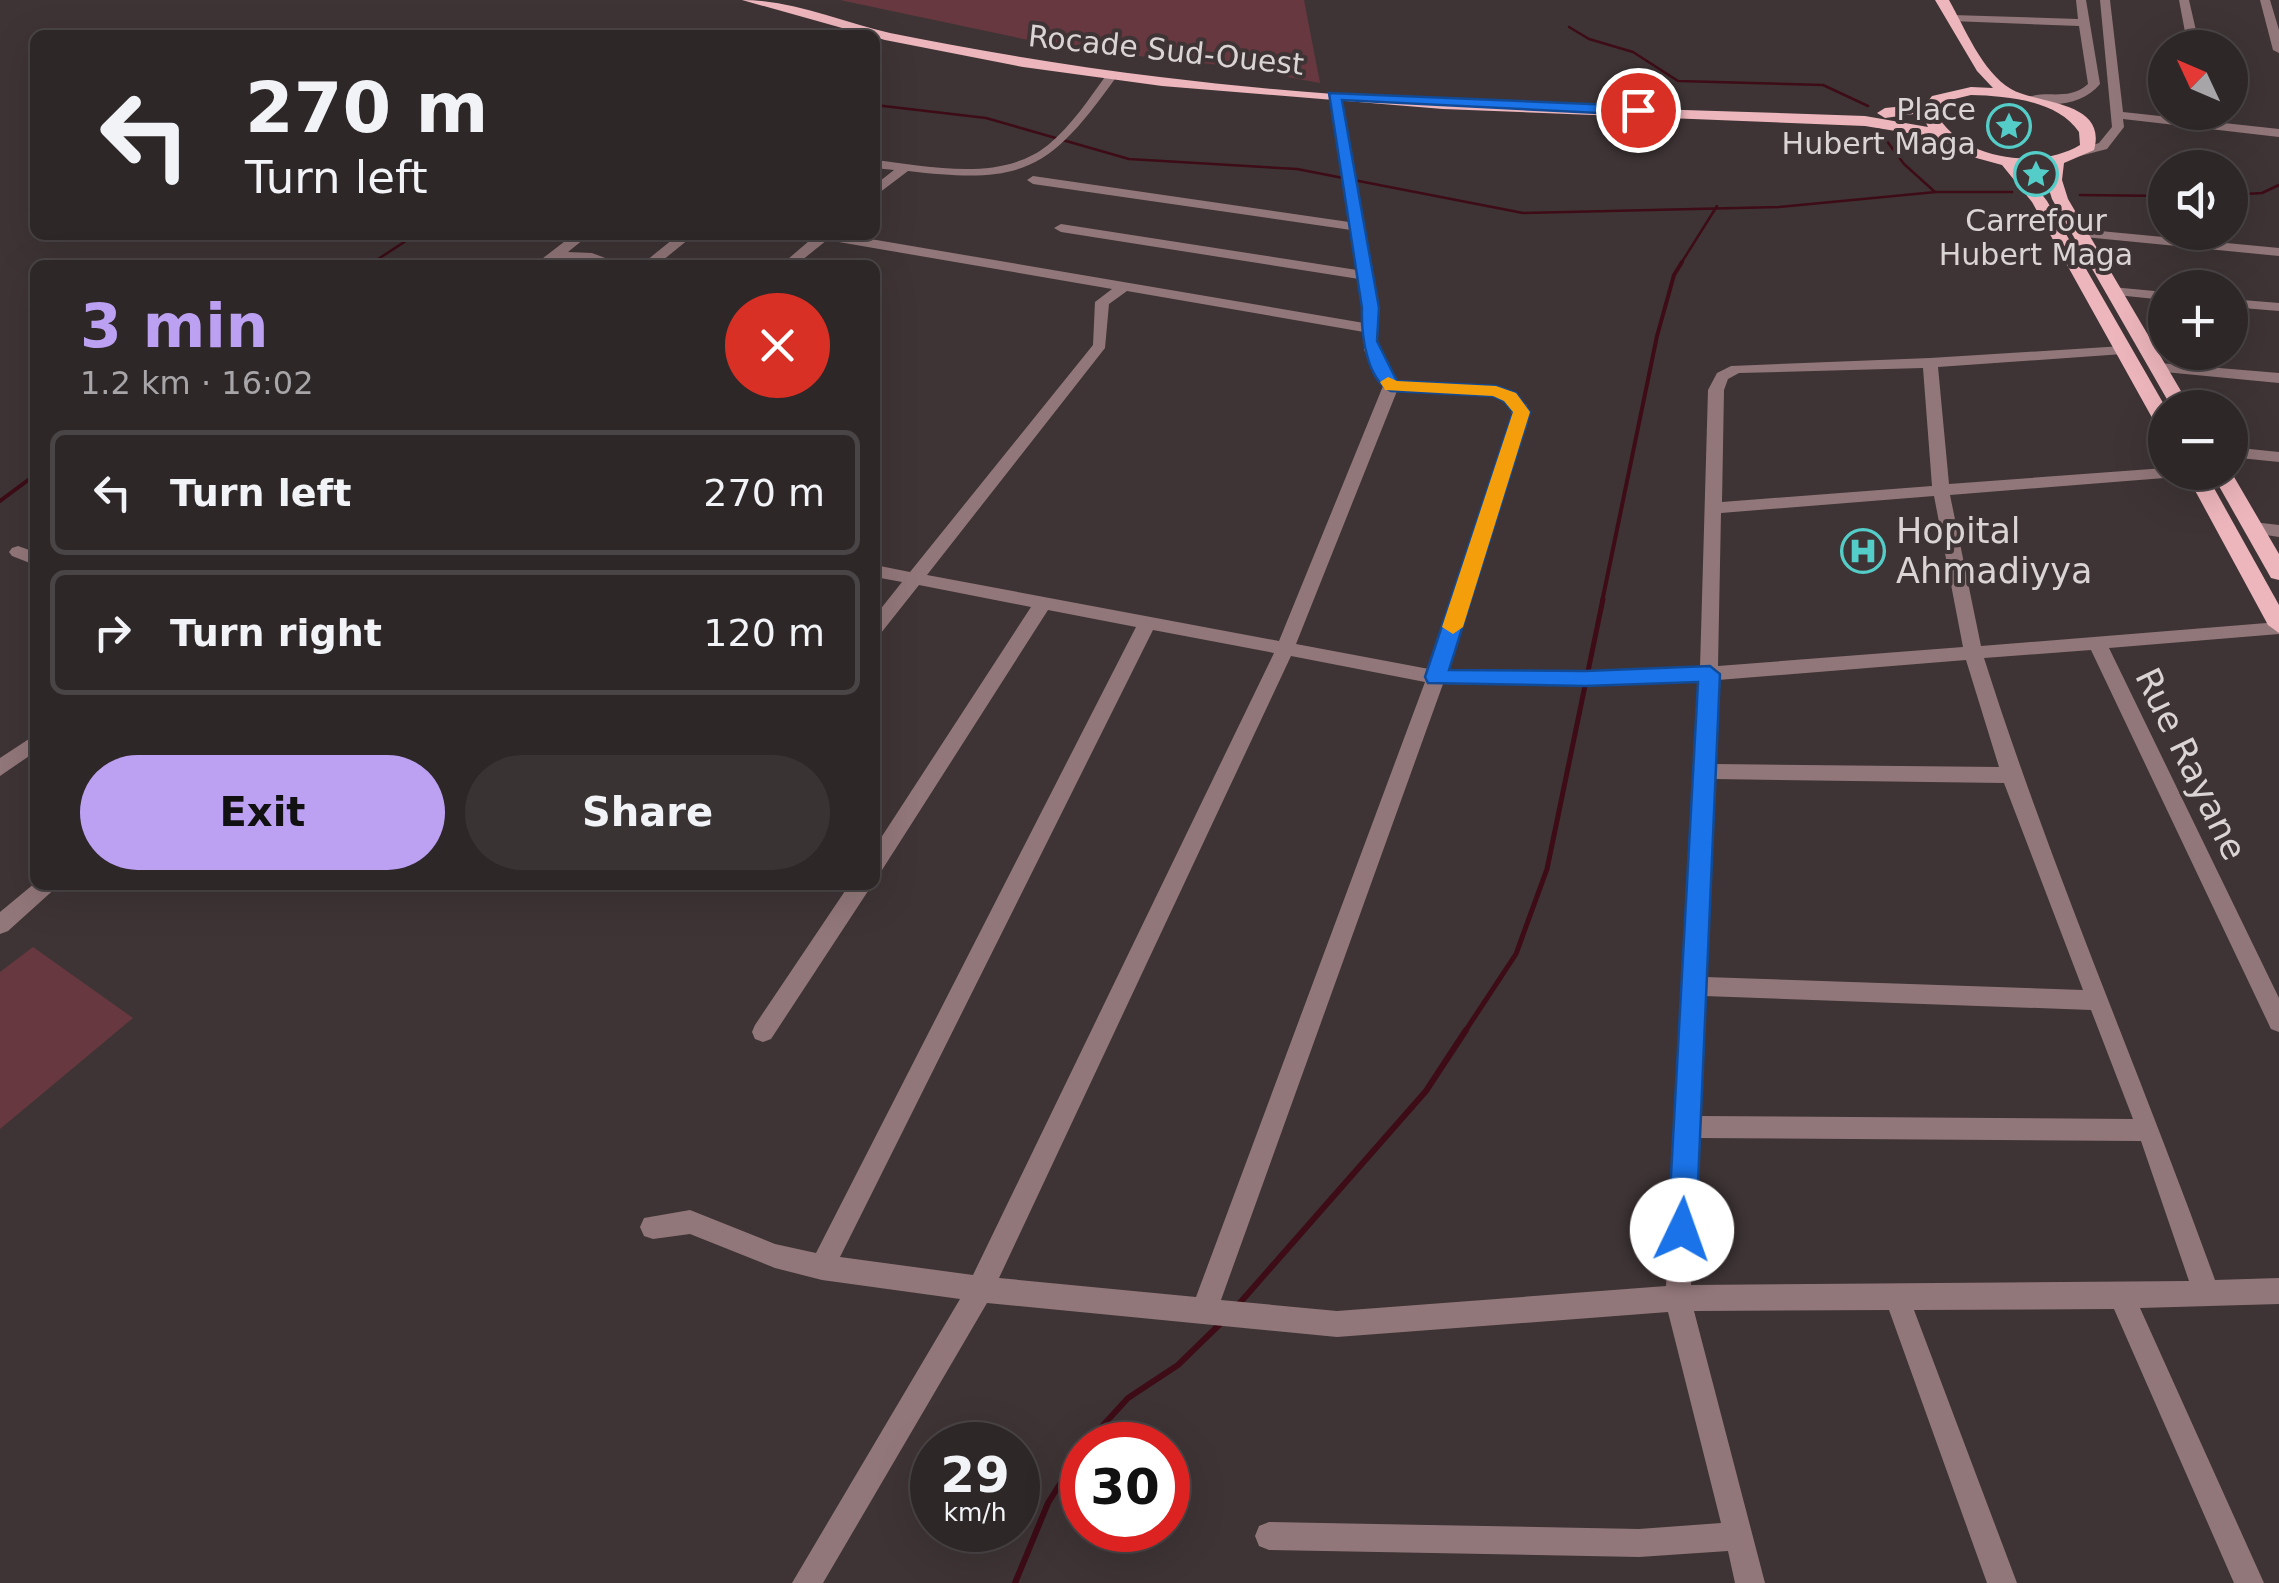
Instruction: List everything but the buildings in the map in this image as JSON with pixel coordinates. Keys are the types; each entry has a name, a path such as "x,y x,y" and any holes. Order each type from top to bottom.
{"main road":[{"name":"Rocade Sud-Ouest","path":"750,0 864,30"},
{"name":"Rocade Sud-Ouest","path":"784,0 852,19 999,49 1177,75 1861,113 1911,113 1929,108"},
{"path":"1928,0 1960,59 1961,92"},
{"path":"1942,0 1984,71 2006,92"},
{"name":"Rocade Sud-Ouest","path":"880,34 1111,76 1334,96 1865,122 1941,134 1972,151 2007,160 2056,162"},
{"path":"1941,134 1931,124 1929,108 1944,96 1961,92 2006,92 2032,98 2066,112 2082,124 2090,142 2080,154 2056,162 2056,189 2148,350"},
{"path":"2007,160 2039,202 2148,394"},
{"path":"2205,490 2279,626"},
{"path":"2231,490 2279,573"}],"street":[{"path":"2032,98 2074,98 2092,88 2081,0"},
{"path":"2080,154 2110,141 2118,128 2105,0"},
{"path":"2184,0 2190,30"},
{"path":"2271,9 2279,50"},
{"path":"1952,18 2083,23"},
{"path":"880,164 985,174 1037,159 1068,134 1111,76"},
{"path":"1334,96 1372,329 1371,350 1391,386"},
{"path":"2116,115 2148,119"},
{"path":"2239,130 2279,133"},
{"path":"880,188 905,167"},
{"path":"1033,180 1357,227"},
{"path":"1061,228 1362,276"},
{"path":"2080,233 2279,252"},
{"path":"548,260 576,240"},
{"path":"654,260 680,240"},
{"path":"794,260 818,240"},
{"path":"854,240 1372,329"},
{"path":"556,255 602,260"},
{"path":"880,621 1100,346 1102,302 1125,286"},
{"path":"2112,291 2148,294"},
{"path":"2248,304 2279,308"},
{"path":"1750,1583 1678,1298 1710,674 1716,390 1722,376 1736,370 1930,363 2123,350"},
{"path":"1930,363 1941,491 1974,653 2011,775 2149,1130 2206,1292"},
{"path":"2183,370 2279,378"},
{"path":"807,1583 980,1288 1286,649 1391,386"},
{"path":"1204,1310 1436,677 1522,412 1510,397 1496,391 1391,386"},
{"path":"2248,454 2279,457"},
{"path":"1714,508 2148,474"},
{"path":"2253,528 2279,531"},
{"path":"880,572 1436,677 1585,679 1710,674 2279,626"},
{"path":"880,856 1043,603"},
{"path":"822,1267 1146,622"},
{"name":"Rue Rayane","path":"2097,643 2279,1022"},
{"path":"0,768 30,746"},
{"path":"1705,771 2011,775"},
{"path":"0,925 42,890"},
{"path":"762,1032 858,890"},
{"path":"1694,986 2098,1000"},
{"path":"1687,1127 2149,1130"},
{"path":"653,1227 690,1222 775,1256 822,1267 980,1288 1337,1324 1678,1298 2121,1296 2279,1291"},
{"path":"1896,1295 2002,1583"},
{"path":"2121,1296 2249,1583"},
{"path":"1269,1536 1638,1543 1737,1536"}],"shaded area":[{"path":"840,0 1304,0 1320,83 1229,66 1066,48"},
{"path":"33,947 133,1018 0,1129 0,972"}],"waterway":[{"path":"1569,27 1589,39 1633,52 1678,81 1823,85 1868,106"},
{"path":"880,106 986,118 1129,159 1297,169 1523,213 1715,208"},
{"path":"1880,132 1904,164 1935,192"},
{"path":"2248,194 2262,193 2279,185"},
{"path":"1715,208 1779,207 1936,192 2012,192"},
{"path":"2080,195 2148,196"},
{"path":"1680,265 1715,208"},
{"path":"377,260 407,240"},
{"path":"1602,602 1657,336 1674,275 1682,262"},
{"path":"0,501 30,479"},
{"path":"1464,1033 1516,954 1547,869 1603,599"},
{"path":"1238,1305 1426,1091 1466,1030"},
{"path":"1106,1422 1128,1398 1178,1365 1220,1324"},
{"path":"1015,1583 1048,1503 1060,1484"}],"slow traffic":[{"path":"1388,382 1391,386 1496,391 1510,397 1522,412 1453,627"}],"place":[{"name":"Place Hubert Maga","path":"2009,126"},
{"name":"Carrefour Hubert Maga","path":"2036,174"},
{"name":"Hopital Ahmadiyya","path":"1863,551"}],"route":[{"path":"1638,110 1334,96 1370,308 1369,341 1391,386 1496,391 1510,397 1522,412 1436,677 1585,679 1710,674 1682,1230"}]}
